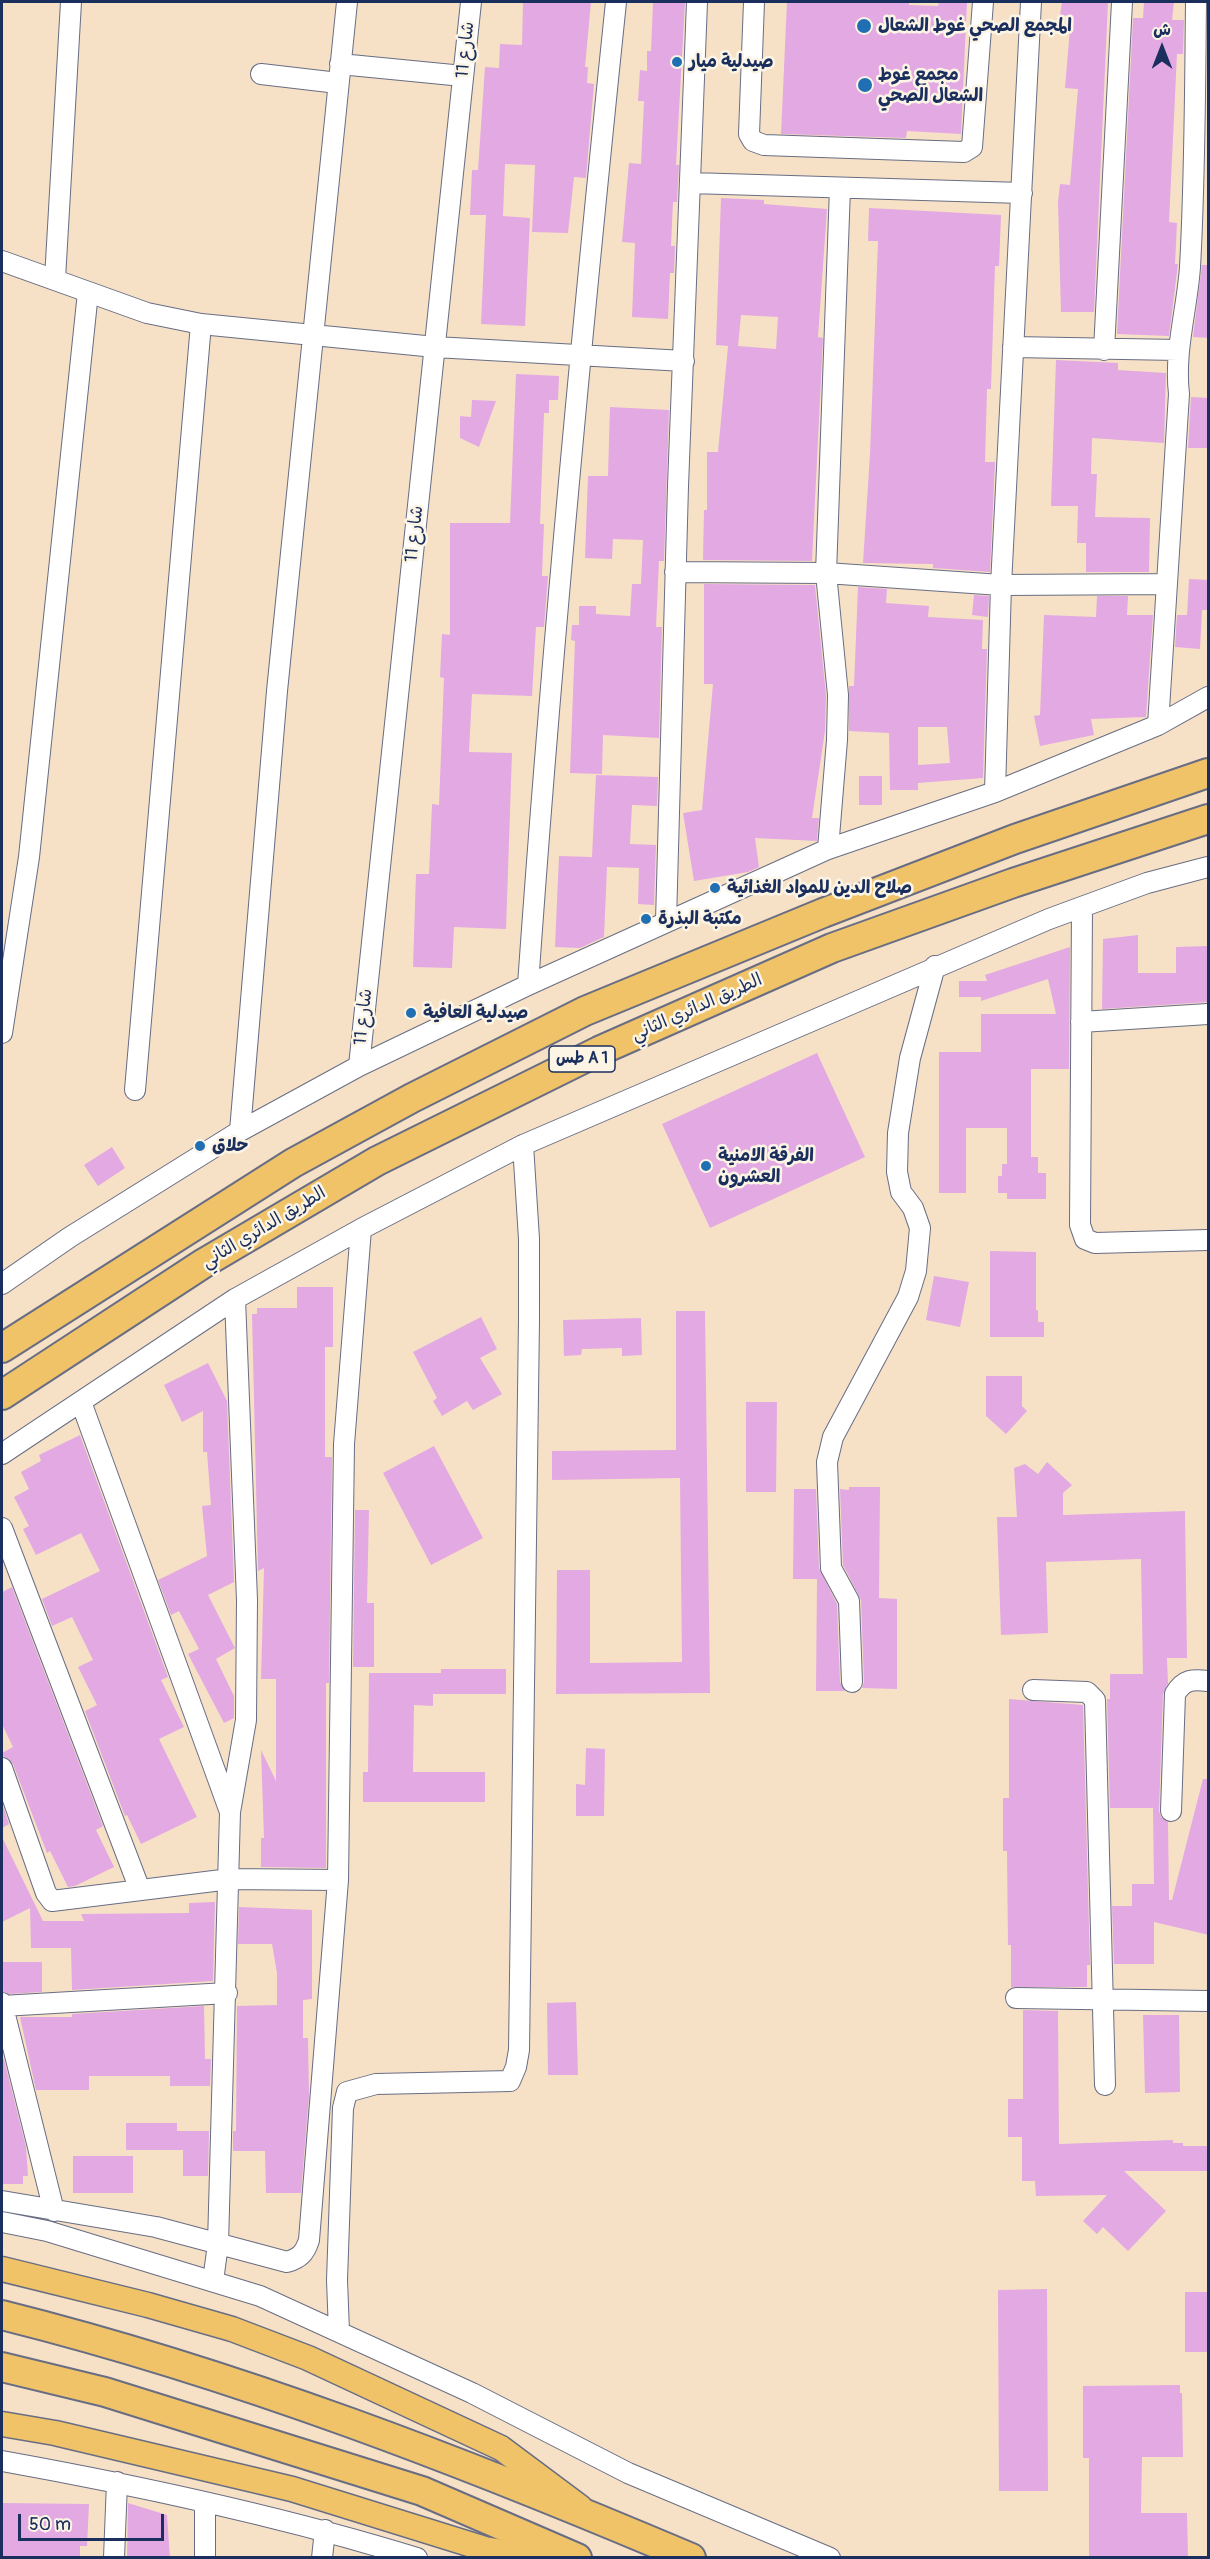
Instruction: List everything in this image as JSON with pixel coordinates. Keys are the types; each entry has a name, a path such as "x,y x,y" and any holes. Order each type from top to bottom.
{"highway":[{"name":"الطريق الدائري الثاني","path":"2,1348 293,1163 412,1098 585,1011 866,896 1015,839 1209,773"},
{"name":"الطريق الدائري الثاني","path":"2,1395 204,1263 367,1167 599,1051 832,948 1013,883 1209,819"},
{"path":"2,2315 259,2391 445,2457 689,2556"},
{"path":"2,2367 105,2392 422,2491 577,2558"}],"main road":[{"path":"2,2269 221,2326 308,2358 501,2448 563,2492 589,2514"},
{"path":"2,2424 55,2433 291,2489 463,2542 537,2558"}],"street":[{"path":"55,279 71,2"},
{"path":"240,1131 277,691 347,2"},
{"name":"شارع 11","path":"359,1066 471,2"},
{"path":"528,985 548,700 579,356 616,2"},
{"path":"666,921 675,572 697,2"},
{"path":"754,2 749,134 753,141 764,145 964,152 972,147 983,2"},
{"path":"995,792 1001,585 1031,2"},
{"path":"1104,351 1122,2"},
{"path":"1158,725 1179,394 1178,350 1200,238 1202,58 1196,2"},
{"path":"261,74 463,76"},
{"path":"691,183 1022,193"},
{"path":"828,849 838,695 826,573 840,188"},
{"path":"2,261 147,314 201,324 435,347 684,361"},
{"path":"2,1033 28,857 88,292"},
{"path":"135,1090 201,324"},
{"path":"1013,347 1104,351 1178,350"},
{"path":"675,572 826,573 1001,585 1167,584"},
{"path":"2,1284 70,1237 240,1131 359,1066 666,921 828,849 995,792 1158,725 1209,697"},
{"path":"2,1454 235,1299 523,1144 935,966 1147,883 1209,867"},
{"path":"1082,907 1080,1225 1085,1239 1095,1243 1209,1240"},
{"path":"852,1682 849,1601 831,1568 827,1462 833,1437 908,1297 916,1271 920,1228 913,1208 901,1191 897,1172 898,1133 910,1058 935,966"},
{"path":"1081,1022 1209,1014"},
{"path":"339,2332 338,2212 343,2108 347,2092 376,2084 510,2082 519,2050 529,1331 529,1239 523,1144"},
{"path":"2,2201 156,2227 287,2262 297,2259 306,2251 309,2240 338,1880 344,1444 360,1230"},
{"path":"213,2281 218,2244 230,1879 230,1812 246,1708 247,1600 235,1299"},
{"path":"81,1402 230,1812"},
{"path":"2,1528 140,1890"},
{"path":"1171,1811 1175,1694 1181,1685 1190,1679 1209,1681"},
{"path":"1033,1690 1087,1692 1095,1700 1105,2085"},
{"path":"2,1768 46,1893 52,1901 230,1879 338,1880"},
{"path":"54,2211 2,2004 226,1993"},
{"path":"1016,1998 1209,2001"},
{"path":"2,2222 47,2231 260,2296 472,2393 628,2473 830,2558"},
{"path":"2,2461 117,2482 325,2530 417,2558"},
{"path":"114,2558 117,2482"},
{"path":"205,2504 205,2558"},
{"path":"322,2558 325,2530"}],"building":[{"path":"523,2 591,2 585,67 588,67 587,83 594,84 586,178 574,177 568,233 532,232 535,165 505,164 503,216 530,218 525,326 481,324 486,215 470,215 472,170 478,170 485,67 499,68 500,44 522,45"},
{"path":"653,2 685,2 676,165 679,165 677,202 673,202 671,246 675,246 674,273 670,273 668,319 632,317 635,243 622,242 629,163 641,164 644,101 638,101 640,70 647,71 647,51 651,51"},
{"path":"787,2 909,2 909,5 938,6 939,2 967,2 961,134 907,131 906,138 781,134"},
{"path":"1062,2 1108,2 1094,312 1061,312 1058,202 1060,184 1070,185 1078,89 1065,88 1071,16 1060,15"},
{"path":"1144,2 1174,2 1172,20 1184,20 1183,54 1177,54 1169,222 1177,223 1175,264 1178,264 1169,336 1117,334 1133,18 1143,18"},
{"path":"721,198 764,200 764,204 827,209 818,337 823,338 812,561 703,560 704,510 707,510 707,452 718,452 728,346 716,345","holes":["741,315 778,317 776,349 738,346"]},
{"path":"869,208 1001,215 999,266 995,266 991,389 987,389 985,462 995,462 990,572 933,568 933,564 863,563 870,454 878,241 868,241"},
{"path":"1202,265 1209,265 1209,338 1193,337"},
{"path":"1056,360 1118,363 1118,370 1166,373 1164,443 1092,438 1091,474 1097,474 1095,517 1150,518 1149,572 1086,572 1086,543 1077,543 1078,506 1051,506"},
{"path":"516,374 559,376 558,400 549,400 549,413 544,413 540,524 544,524 542,576 548,576 544,627 536,627 532,696 472,694 469,752 512,753 506,929 454,927 452,968 413,967 416,874 429,874 432,804 439,805 444,678 440,677 442,634 450,635 450,523 510,523"},
{"path":"1191,397 1209,398 1208,448 1188,448"},
{"path":"472,400 496,401 479,447 460,438 460,416 471,417"},
{"path":"610,407 669,410 664,561 659,561 656,627 662,627 659,738 603,735 602,774 570,773 575,641 571,640 572,625 579,625 579,606 596,606 596,614 630,616 632,584 641,584 643,540 613,539 612,559 585,558 588,476 608,476"},
{"path":"1189,579 1209,580 1209,610 1202,610 1200,649 1175,647 1177,615 1187,615"},
{"path":"704,584 815,585 826,695 825,731 812,818 819,818 817,841 755,838 759,867 748,872 694,881 683,813 702,810 713,684 704,684"},
{"path":"858,587 887,589 886,603 929,606 928,617 983,620 982,649 987,649 983,778 918,783 918,790 890,790 889,733 849,731 849,686 854,686","holes":["918,727 947,727 950,763 918,765"]},
{"path":"974,595 989,596 988,617 972,615"},
{"path":"1097,596 1128,596 1127,615 1153,615 1146,717 1091,719 1094,735 1040,746 1034,716 1040,715 1044,615 1096,617"},
{"path":"596,775 658,777 657,806 632,805 630,844 656,845 654,905 638,904 639,868 607,867 604,937 580,948 555,947 559,856 592,857"},
{"path":"859,776 882,776 882,805 859,805"},
{"path":"1138,935 1138,973 1176,973 1176,947 1209,946 1209,1002 1102,1009 1103,939"},
{"path":"1070,947 1069,1069 1031,1069 1031,1157 1038,1157 1038,1173 1046,1173 1046,1199 1007,1199 1007,1193 998,1193 998,1176 1002,1176 1002,1164 1007,1164 1007,1128 966,1128 966,1193 939,1193 939,1052 981,1052 981,1014 1056,1014 1048,979 981,1001 981,997 959,997 959,981 987,981 985,975"},
{"path":"817,1053 865,1157 710,1228 662,1124"},
{"path":"112,1147 125,1168 98,1186 84,1165"},
{"path":"990,1251 1036,1252 1036,1310 1038,1310 1038,1322 1044,1322 1044,1337 990,1337"},
{"path":"934,1276 969,1282 960,1327 926,1320"},
{"path":"297,1287 333,1287 333,1347 325,1347 325,1457 332,1457 329,1683 326,1683 326,1868 261,1867 261,1838 264,1838 261,1750 276,1781 276,1679 261,1679 264,1568 258,1571 252,1314 257,1314 257,1308 297,1308"},
{"path":"676,1311 705,1311 710,1693 556,1694 557,1570 590,1570 590,1663 682,1662 680,1478 552,1480 552,1451 676,1450"},
{"path":"481,1317 497,1349 480,1358 502,1394 473,1410 467,1401 442,1416 433,1401 437,1398 413,1352"},
{"path":"641,1318 642,1355 622,1356 622,1348 582,1349 581,1355 564,1356 563,1320"},
{"path":"208,1363 227,1401 234,1582 208,1595 235,1648 216,1659 234,1696 234,1718 224,1723 188,1654 199,1649 179,1611 171,1615 158,1580 207,1556 202,1506 211,1505 207,1452 203,1452 203,1411 182,1422 164,1385"},
{"path":"986,1376 1022,1376 1022,1406 1027,1411 1006,1434 986,1416"},
{"path":"746,1402 777,1402 776,1492 746,1492"},
{"path":"80,1435 168,1677 161,1680 184,1727 159,1739 197,1817 141,1844 127,1815 125,1816 85,1711 97,1705 78,1667 93,1660 72,1617 52,1626 42,1599 100,1571 81,1533 36,1555 23,1529 29,1526 14,1497 29,1489 21,1472 41,1461 39,1455"},
{"path":"434,1446 483,1538 431,1565 383,1473"},
{"path":"1047,1462 1072,1485 1063,1493 1063,1515 1185,1511 1187,1658 1167,1658 1168,1684 1163,1694 1159,1811 1161,1817 1168,1822 1169,1900 1172,1900 1203,1779 1209,1779 1209,1935 1154,1922 1154,1964 1114,1964 1112,1906 1132,1906 1132,1884 1154,1884 1153,1808 1110,1808 1107,1699 1110,1699 1110,1674 1143,1674 1141,1559 1046,1562 1048,1633 1001,1635 997,1517 1017,1517 1014,1468 1025,1464 1038,1474"},
{"path":"849,1487 880,1487 879,1598 897,1599 897,1689 862,1688 864,1682 861,1600 843,1565 840,1489 849,1490"},
{"path":"794,1489 816,1489 819,1568 837,1604 840,1682 845,1691 816,1691 817,1579 793,1579"},
{"path":"355,1510 369,1510 367,1603 374,1603 374,1667 353,1667"},
{"path":"12,1587 103,1826 96,1830 114,1867 75,1886 68,1887 50,1851 47,1853 13,1764 2,1756 2,1753 13,1747 2,1724 2,1592"},
{"path":"441,1669 506,1669 506,1694 433,1694 433,1706 414,1705 413,1772 485,1772 485,1802 363,1802 363,1772 368,1772 369,1673 441,1673"},
{"path":"1009,1699 1083,1705 1090,1965 1087,1965 1087,1987 1011,1987 1007,1851 1003,1851 1003,1798 1009,1798"},
{"path":"586,1748 605,1749 604,1816 576,1816 576,1784 585,1785"},
{"path":"2,1803 9,1824 2,1828"},
{"path":"2,1837 43,1921 84,1921 81,1914 189,1913 189,1903 215,1902 213,1981 72,1990 71,1948 31,1948 30,1908 2,1922"},
{"path":"239,1907 312,1910 312,1999 303,2000 303,2038 308,2038 309,2096 301,2193 266,2193 265,2151 233,2151 233,2131 236,2131 237,2006 277,2005 277,1973 272,1944 238,1944"},
{"path":"2,1962 42,1962 42,1992 9,1994 2,1991"},
{"path":"576,2002 578,2075 548,2075 547,2003"},
{"path":"204,2006 205,2059 211,2059 210,2086 170,2086 170,2076 89,2076 89,2090 36,2090 20,2017 72,2017 72,2014"},
{"path":"1023,2010 1058,2011 1059,2144 1173,2140 1173,2143 1183,2143 1183,2146 1209,2146 1209,2171 1124,2171 1166,2211 1128,2251 1103,2227 1097,2234 1083,2221 1107,2195 1036,2196 1035,2181 1022,2181 1022,2137 1008,2137 1008,2099 1023,2099"},
{"path":"1143,2015 1179,2015 1180,2092 1145,2093"},
{"path":"2,2059 4,2059 26,2147 28,2176 23,2176 23,2184 2,2184"},
{"path":"126,2123 177,2123 177,2131 209,2131 208,2176 183,2176 183,2150 126,2150"},
{"path":"73,2156 133,2156 133,2193 73,2193"},
{"path":"1047,2289 1048,2491 999,2491 998,2290"},
{"path":"1185,2292 1209,2292 1209,2352 1185,2352"},
{"path":"1180,2385 1183,2457 1142,2457 1141,2513 1187,2513 1188,2558 1089,2558 1089,2458 1083,2458 1083,2386"},
{"path":"2,2503 89,2504 87,2546 80,2546 80,2558 2,2558"},
{"path":"128,2503 167,2515 170,2558 127,2558"}],"place":[{"name":"المجمع الصحي غوط الشعال","path":"864,26"},
{"name":"صيدلية ميار","path":"677,62"},
{"name":"مجمع غوط الشعال الصحي","path":"865,85"},
{"name":"صلاح الدين للمواد الغذائية","path":"715,888"},
{"name":"مكتبة البذرة","path":"646,919"},
{"name":"صيدلية العافية","path":"411,1013"},
{"name":"حلاق","path":"200,1146"},
{"name":"الفرقة الامنية العشرون","path":"706,1166"}]}
